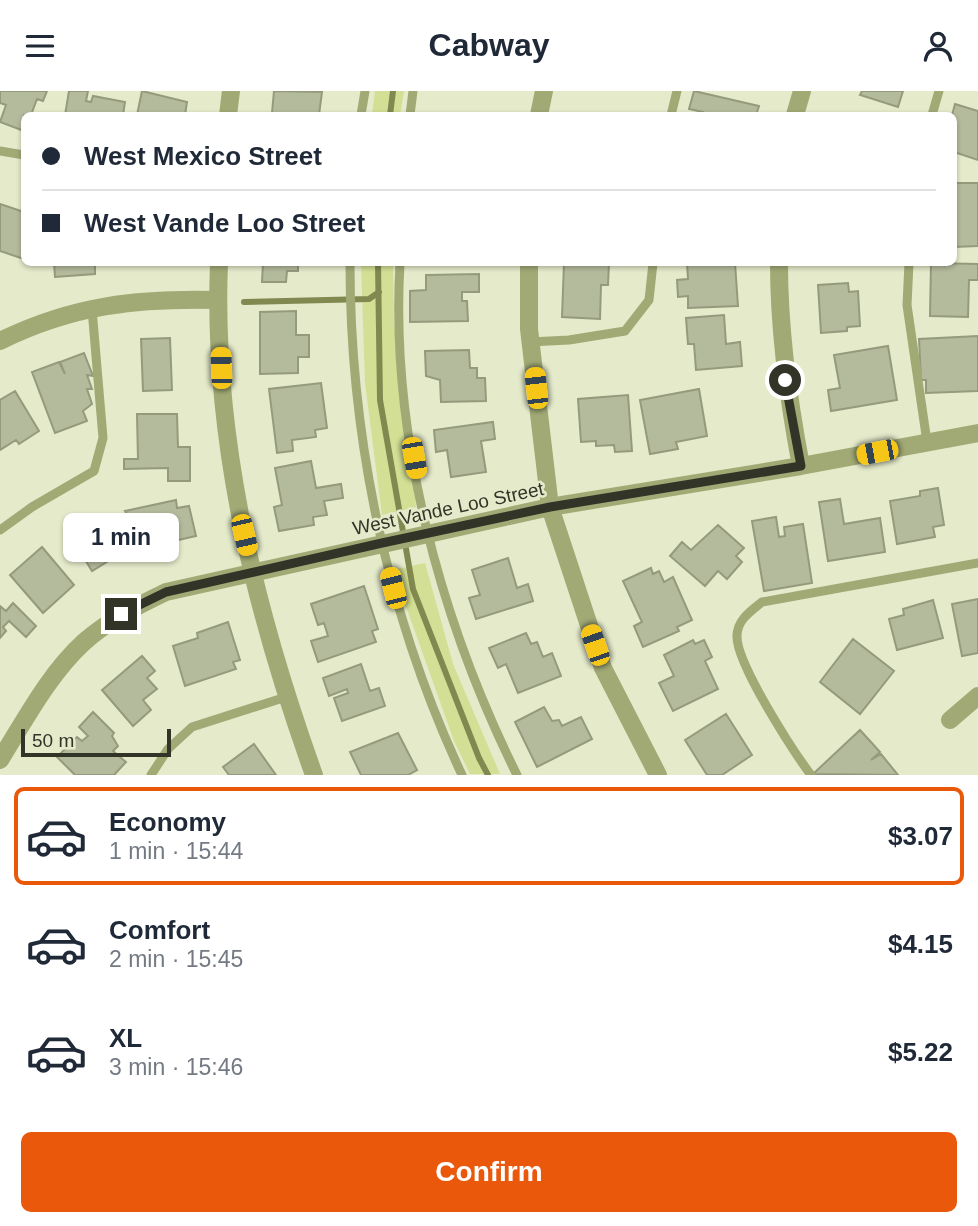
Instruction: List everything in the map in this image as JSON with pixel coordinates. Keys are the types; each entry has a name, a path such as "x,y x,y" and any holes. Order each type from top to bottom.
{"street":[{"path":"228,112 231,91"},
{"path":"540,112 544,91"},
{"path":"796,112 802,91"},
{"path":"219,266 221,368 236,492 269,643 314,775"},
{"path":"529,266 530,342 550,507 603,668 659,775"},
{"path":"779,266 780,328 785,380 801,466"},
{"path":"0,341 37,323 92,307 155,299 218,300"},
{"name":"West Vande Loo Street","path":"0,760 49,685 83,643 121,614 166,592 550,507 801,466 978,433"},
{"path":"950,720 978,697"}],"lane":[{"path":"362,112 365,91"},
{"path":"410,112 413,91"},
{"path":"672,112 677,91"},
{"path":"933,112 939,91"},
{"path":"0,151 21,154"},
{"path":"350,266 356,376 382,543 398,611 418,674 461,775"},
{"path":"400,266 397,307 407,415 426,533 454,626 517,775"},
{"path":"530,342 569,340 625,331 649,300 653,266"},
{"path":"909,266 907,305 927,442"},
{"path":"0,530 32,506 94,471 103,438 92,307"},
{"path":"811,775 783,736 742,655 737,636 743,619 762,602 978,563"},
{"path":"151,775 168,749 192,727 286,697"}],"green space":[{"path":"375,91 404,91 400,112 372,112"},
{"path":"361,266 393,266 394,323 416,507 382,515 365,383"},
{"path":"425,563 453,664 500,774 470,774 454,741 393,570"}],"building":[{"path":"0,91 47,91 43,101 37,99 32,112 21,112 21,130 0,122 6,105 0,103"},
{"path":"69,91 88,91 86,101 91,102 93,96 125,102 123,112 66,112"},
{"path":"142,91 187,102 185,112 138,112"},
{"path":"274,91 322,92 319,112 272,112"},
{"path":"694,91 759,106 757,112 703,112 689,109"},
{"path":"862,91 903,91 898,107 860,95"},
{"path":"955,104 978,111 978,160 957,153 957,112 953,112"},
{"path":"957,183 978,183 978,246 957,247"},
{"path":"0,204 21,211 21,258 0,251"},
{"path":"978,264 978,280 969,280 968,317 930,316 931,266"},
{"path":"54,266 95,266 95,274 55,277"},
{"path":"263,266 298,266 298,271 287,271 286,282 262,282"},
{"path":"564,266 609,266 608,285 601,285 600,319 562,317"},
{"path":"687,266 735,266 738,306 688,308 688,296 678,297 677,280 688,279"},
{"path":"479,274 479,292 462,292 462,301 467,301 468,321 410,322 410,291 426,290 426,275"},
{"path":"848,283 849,292 858,291 860,326 847,327 847,331 821,333 818,285"},
{"path":"296,311 296,335 309,335 309,357 298,357 298,373 260,374 260,312"},
{"path":"724,315 726,344 740,342 742,366 696,370 694,344 688,344 686,318"},
{"path":"978,336 978,391 926,393 926,380 921,380 919,339"},
{"path":"170,338 172,390 143,391 141,339"},
{"path":"888,346 897,400 831,411 828,390 840,388 834,355"},
{"path":"469,350 470,368 477,368 477,378 485,378 486,401 441,402 440,380 426,376 425,351"},
{"path":"84,353 93,376 87,375 92,389 87,389 92,404 83,411 87,421 55,433 32,372 59,362 65,374 60,362"},
{"path":"321,383 327,428 315,430 316,437 292,440 293,451 277,453 269,389"},
{"path":"699,389 707,436 676,442 678,449 650,454 640,400"},
{"path":"15,391 39,431 19,444 16,440 0,450 0,400"},
{"path":"628,395 632,451 615,452 614,445 596,446 596,441 581,442 578,399"},
{"path":"137,414 177,414 178,447 190,447 190,481 168,481 168,468 124,469 124,459 138,459"},
{"path":"493,422 495,439 481,441 486,472 451,477 447,450 436,452 434,430"},
{"path":"311,461 316,488 341,484 343,498 324,501 327,515 313,517 314,525 279,531 274,507 282,505 275,468"},
{"path":"938,488 944,525 933,527 935,537 897,544 890,501 920,496 920,491"},
{"path":"840,499 844,524 880,518 885,552 828,561 819,502"},
{"path":"176,500 177,508 189,506 196,536 152,546 148,528 137,530 125,511"},
{"path":"776,517 779,537 785,536 784,527 803,524 812,583 764,591 752,521"},
{"path":"107,518 117,535 127,529 136,544 92,571 69,533 87,522 91,528"},
{"path":"718,525 744,548 736,556 742,562 727,579 718,571 705,586 670,556 682,542 691,550"},
{"path":"42,547 74,585 43,613 10,575"},
{"path":"508,558 517,588 528,584 533,601 476,619 469,598 480,595 472,570"},
{"path":"651,568 653,574 659,571 664,582 673,577 692,620 677,627 679,631 643,647 634,626 642,622 623,581"},
{"path":"364,586 378,629 372,631 376,642 318,662 311,641 328,636 324,623 318,625 311,604"},
{"path":"978,599 978,653 962,656 952,604"},
{"path":"933,600 943,638 897,650 889,619 904,615 903,609"},
{"path":"13,603 36,626 26,637 9,621 3,627 6,631 0,638 0,606 6,611"},
{"path":"228,622 240,660 233,662 236,669 185,686 173,646 198,638 197,633"},
{"path":"526,633 531,644 537,642 543,657 552,653 561,676 518,693 506,664 498,668 489,648"},
{"path":"853,639 894,671 860,714 820,682"},
{"path":"693,640 695,644 704,640 712,657 705,661 718,689 673,711 659,683 674,676 664,655"},
{"path":"142,656 155,671 147,678 157,689 143,700 151,710 133,726 102,690"},
{"path":"361,664 370,691 379,688 385,706 342,721 334,698 348,693 347,689 329,696 323,678"},
{"path":"544,707 552,721 559,720 562,726 581,717 592,739 537,767 515,722"},
{"path":"93,712 114,733 112,736 118,746 113,751 126,762 114,775 75,775 57,757 77,737 82,741 88,736 79,727"},
{"path":"726,714 752,755 722,775 707,775 685,740"},
{"path":"860,730 880,752 871,760 881,754 898,775 813,774"},
{"path":"398,733 417,770 408,775 361,775 350,752"},
{"path":"254,744 276,775 229,775 223,767"}],"waterway":[{"path":"390,112 393,91"},
{"path":"378,266 380,400 413,589 488,775"},
{"path":"244,302 369,299 379,292"}],"route":[{"path":"121,614 166,592 382,543 550,507 801,466 785,380"}]}
